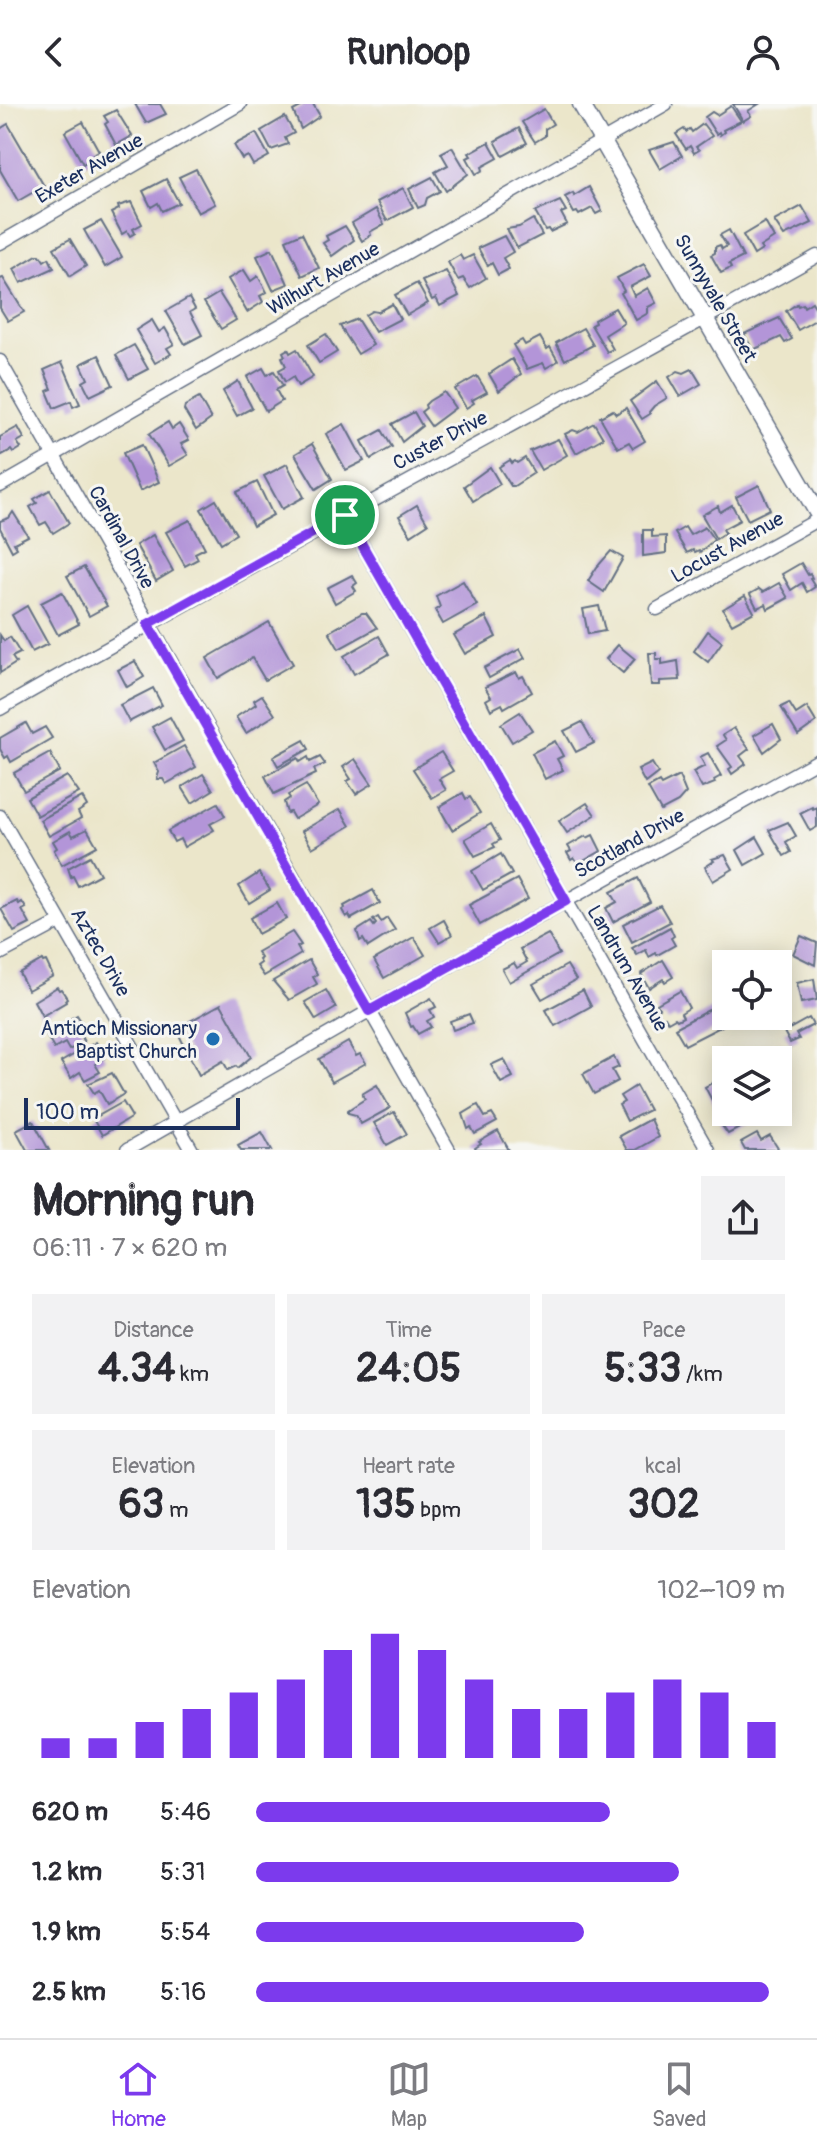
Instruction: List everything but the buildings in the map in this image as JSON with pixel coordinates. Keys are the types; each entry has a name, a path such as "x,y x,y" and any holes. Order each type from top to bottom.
{"street":[{"name":"Exeter Avenue","path":"0,243 240,104"},
{"name":"Sunnyvale Street","path":"581,104 817,512"},
{"name":"Wilhurt Avenue","path":"0,486 666,104"},
{"name":"Custer Drive","path":"0,709 148,624 817,256"},
{"name":"Cardinal Drive","path":"0,361 449,1150"},
{"name":"Landrum Avenue","path":"345,515 708,1150"},
{"name":"Locust Avenue","path":"657,609 817,520"},
{"name":"Scotland Drive","path":"127,1150 817,761"},
{"name":"Aztec Drive","path":"0,816 192,1150"},
{"path":"0,954 60,922"}],"place":[{"name":"Antioch Missionary Baptist Church","path":"213,1039"}],"route":[{"path":"345,515 566,901 369,1011 148,624 345,515"}]}
